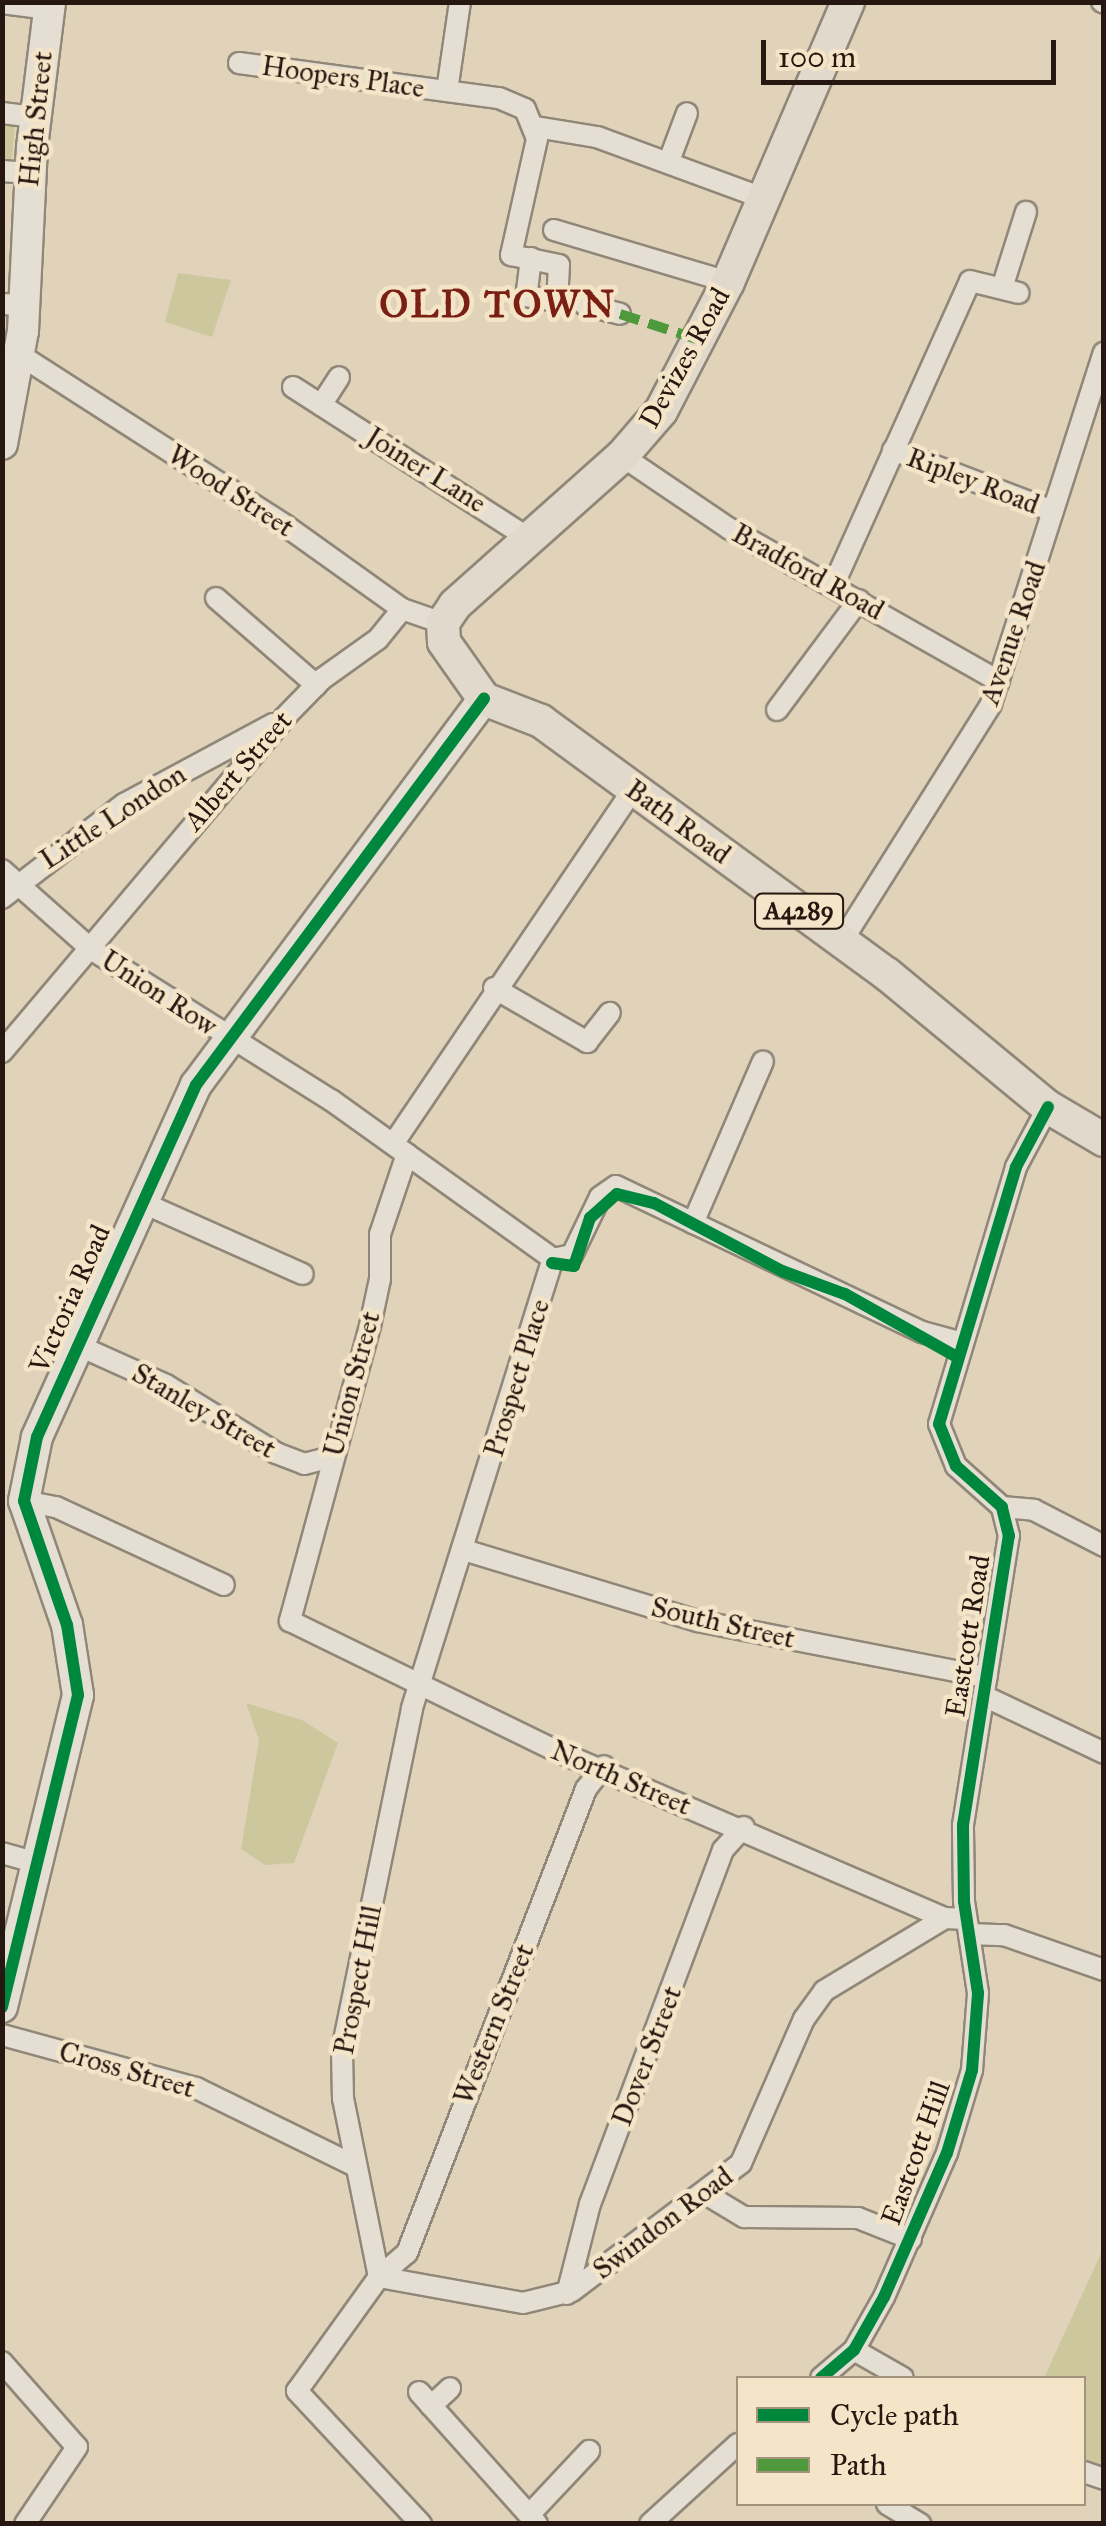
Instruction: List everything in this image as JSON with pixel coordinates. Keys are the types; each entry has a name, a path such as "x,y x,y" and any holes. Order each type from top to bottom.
{"main road":[{"name":"Devizes Road","path":"443,623 528,538 622,456 661,412 728,282 848,2"},
{"path":"443,623 448,651 484,699"},
{"name":"Bath Road","path":"484,699 525,710 842,941 1048,1106 1104,1140"}],"street":[{"path":"2,2 50,6"},
{"name":"Hoopers Place","path":"448,91 460,2"},
{"name":"High Street","path":"2,444 20,355 13,304 16,172 35,117 50,6"},
{"name":"Hoopers Place","path":"239,63 510,101 536,127"},
{"path":"2,113 35,117"},
{"path":"662,158 687,113"},
{"path":"569,302 561,268 510,255 536,127 576,130 662,158 763,198"},
{"name":"Ripley Road","path":"833,586 971,279 1011,291 1026,212"},
{"path":"554,230 728,282"},
{"path":"531,258 526,296 620,314"},
{"name":"Avenue Road","path":"842,941 984,718 1104,353"},
{"name":"Wood Street","path":"20,355 286,526 402,609 443,623"},
{"path":"322,405 339,377"},
{"name":"Joiner Lane","path":"293,387 528,538"},
{"name":"Ripley Road","path":"893,450 1053,512"},
{"name":"Bradford Road","path":"622,456 730,529 999,681"},
{"path":"216,598 316,685"},
{"path":"777,710 859,600"},
{"name":"Albert Street","path":"2,1052 284,718 316,685 378,638 402,609"},
{"name":"Victoria Road","path":"2,2007 78,1686 68,1625 24,1501 26,1468 193,1089 228,1036 484,699"},
{"name":"Little London","path":"8,884 124,804 284,718"},
{"path":"400,1149 494,988 633,789"},
{"name":"Union Row","path":"8,884 91,950 228,1036"},
{"path":"494,988 587,1042 610,1012"},
{"path":"228,1036 400,1149 554,1259 572,1255 611,1186 922,1332 960,1342"},
{"path":"693,1223 762,1061"},
{"path":"1048,1106 1016,1166 940,1407 940,1437 956,1466 1002,1507 1034,1510 1104,1546"},
{"name":"Union Street","path":"289,1615 380,1279 380,1234 400,1149"},
{"path":"141,1202 303,1274"},
{"name":"Prospect Place","path":"421,1684 554,1259"},
{"name":"Stanley Street","path":"77,1345 166,1385 292,1460 312,1464 332,1457"},
{"path":"24,1501 56,1507 224,1585"},
{"name":"Eastcott Road","path":"960,1924 963,1825 1008,1553 1002,1507"},
{"name":"South Street","path":"464,1550 698,1621 890,1658 985,1686 1104,1754"},
{"name":"North Street","path":"289,1615 297,1626 421,1684 453,1705 744,1826 960,1924 1104,1970"},
{"name":"Prospect Hill","path":"380,2277 355,2166 342,2050 421,1684"},
{"name":"Western Street","path":"420,2524 297,2391 380,2277 410,2245 588,1783 604,1766"},
{"name":"Dover Street","path":"566,2294 590,2204 724,1850 744,1826"},
{"path":"2,1854 38,1863"},
{"name":"Swindon Road","path":"380,2277 515,2302 566,2294 704,2194 747,2154 804,2019 824,1991 960,1924"},
{"name":"Eastcott Hill","path":"823,2376 854,2350 911,2239 972,2070 978,1993 960,1924"},
{"name":"Cross Street","path":"2,2035 196,2088 355,2166"},
{"path":"704,2194 744,2216 858,2218 911,2239"},
{"path":"854,2350 900,2376"},
{"path":"2,2362 76,2447 24,2524"},
{"path":"450,2388 425,2399 533,2519 590,2451"},
{"path":"650,2524 736,2446"},
{"path":"890,2506 920,2524"}],"shaded area":[{"path":"3,124 15,125 11,166 3,165"},
{"path":"178,273 231,280 212,337 165,322"},
{"path":"246,1703 302,1720 338,1743 294,1863 265,1865 241,1849 259,1740"},
{"path":"1103,2249 1103,2470 1086,2464 1086,2376 1045,2376"}],"marked path":[{"path":"620,314 700,340"}],"cycle path":[{"path":"2,2007 78,1695 67,1625 24,1501 37,1437 196,1085 484,699"},
{"path":"823,2376 854,2350 884,2297 947,2153 972,2070 978,1993 964,1901 963,1825 1009,1536 1002,1507 956,1466 939,1424 1016,1167 1048,1107"},
{"path":"552,1263 574,1266 590,1218 617,1194 654,1203 782,1271 845,1294 955,1356"}],"district":[{"name":"OLD TOWN","path":"498,305"}]}
